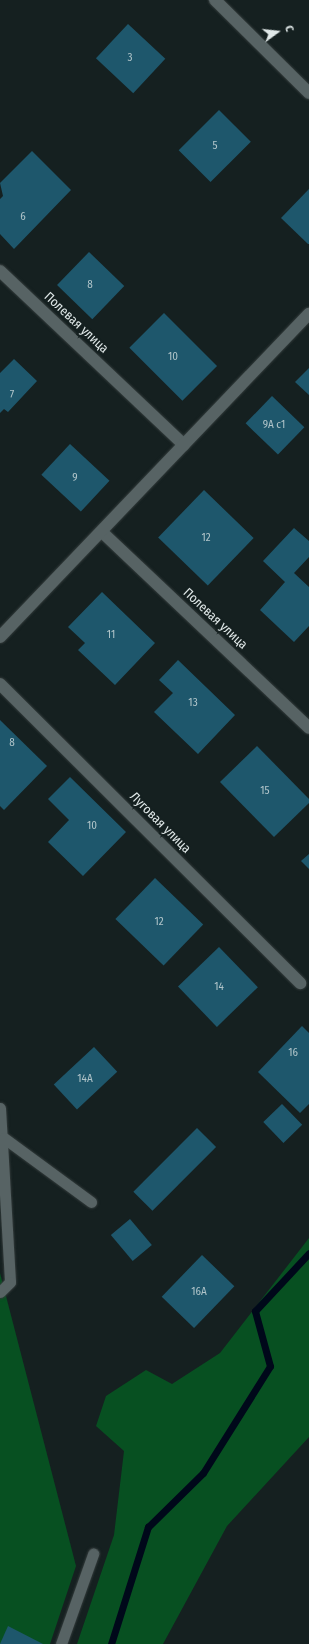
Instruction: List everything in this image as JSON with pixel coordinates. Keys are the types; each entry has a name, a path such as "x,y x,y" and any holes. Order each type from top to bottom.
{"street":[{"path":"215,0 309,93"},
{"name":"Полевая улица","path":"0,271 184,445"},
{"path":"0,637 309,314"},
{"name":"Полевая улица","path":"102,532 309,728"},
{"name":"Луговая улица","path":"0,684 300,982"}],"lane":[{"path":"0,1108 4,1138 10,1282 0,1292"},
{"path":"4,1138 91,1202"},
{"path":"61,1644 93,1554"}],"green space":[{"path":"309,1238 309,1437 227,1526 163,1644 77,1644 114,1535 124,1451 96,1426 106,1396 146,1370 172,1384 220,1353"},
{"path":"0,1273 76,1566 50,1644 0,1644"}],"building":[{"path":"128,24 165,59 133,93 96,58"},
{"path":"219,110 251,142 211,182 179,150"},
{"path":"32,151 71,190 14,249 0,234 0,199 3,196 0,183"},
{"path":"309,189 309,244 308,244 281,218"},
{"path":"89,252 124,286 92,319 57,285"},
{"path":"164,313 217,366 182,401 129,348"},
{"path":"14,359 37,381 8,412 4,409 0,413 0,373"},
{"path":"309,368 309,395 295,382"},
{"path":"272,396 304,427 278,455 246,423"},
{"path":"70,444 109,481 81,512 41,475"},
{"path":"204,490 254,538 208,585 158,537"},
{"path":"294,528 309,541 309,557 294,573 309,587 309,626 294,642 260,610 285,582 263,561"},
{"path":"102,592 155,643 115,685 78,650 85,643 68,627"},
{"path":"178,660 235,715 198,754 154,712 173,693 159,680"},
{"path":"0,720 47,766 4,810 0,806"},
{"path":"257,746 309,799 309,803 274,837 220,782"},
{"path":"70,777 126,832 83,876 48,842 69,820 48,799"},
{"path":"309,854 309,869 301,861"},
{"path":"155,878 203,925 164,966 115,919"},
{"path":"219,947 258,987 217,1027 178,987"},
{"path":"302,1026 309,1033 309,1104 300,1113 258,1072"},
{"path":"94,1047 117,1072 77,1109 54,1085"},
{"path":"282,1104 302,1125 283,1143 263,1122"},
{"path":"197,1128 216,1147 152,1211 133,1192"},
{"path":"130,1219 152,1245 133,1261 111,1235"},
{"path":"202,1255 234,1286 194,1328 162,1297"},
{"path":"8,1626 43,1644 0,1644"}],"waterway":[{"path":"111,1644 148,1527 203,1473 270,1366 255,1311 309,1253"}]}
